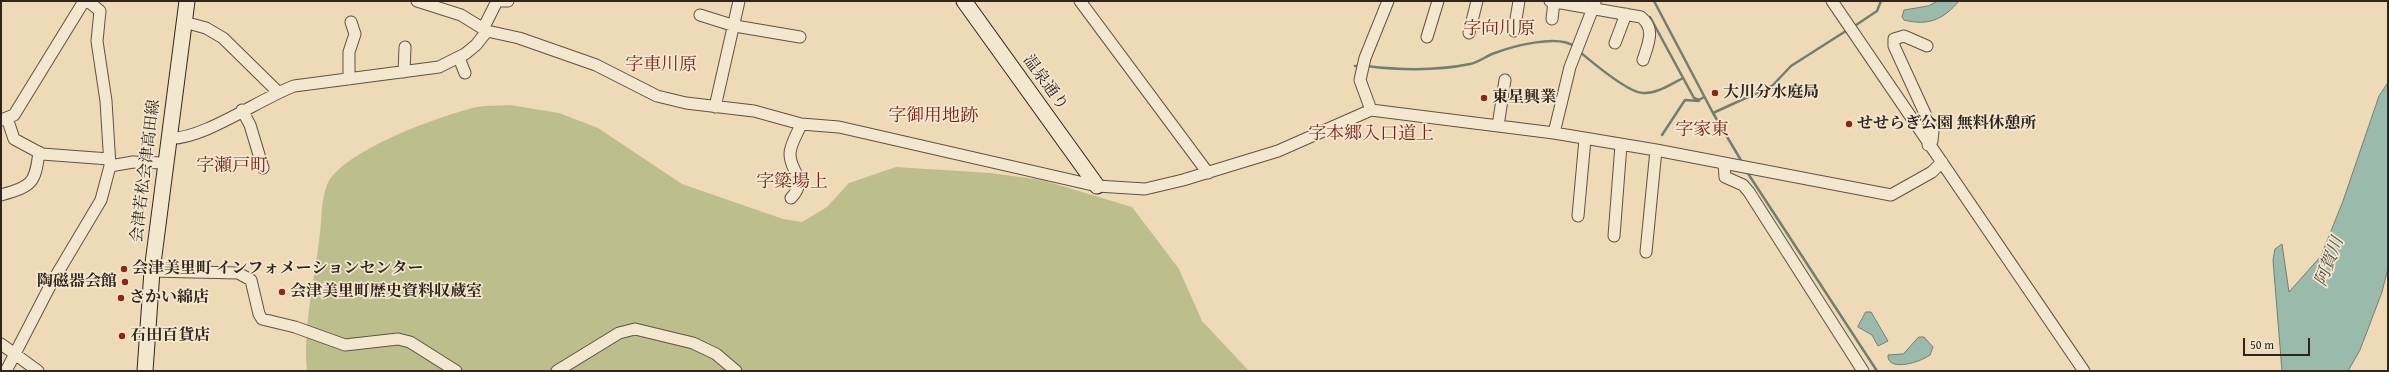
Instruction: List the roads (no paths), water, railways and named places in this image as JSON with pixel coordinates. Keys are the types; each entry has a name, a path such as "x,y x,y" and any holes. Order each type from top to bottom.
{"main road":[{"name":"会津若松会津高田線","path":"145,371 152,272 188,1"},
{"name":"温泉通り","path":"964,1 1097,186"}],"street":[{"path":"84,1 18,110 14,115 4,119 14,139 39,152 109,163 166,163"},
{"path":"6,371 51,284 101,200 109,163 108,119 98,41 100,11 88,1"},
{"path":"417,1 461,15 485,30 524,40 596,65 657,96 754,112 801,124 839,127 1097,186 1145,190 1208,173 1278,151 1371,110 1585,138 1656,150 1891,196 1932,172 1942,162"},
{"path":"169,138 183,138 208,128 278,92 294,86 439,67 459,58 476,45 485,30 497,1 508,1"},
{"path":"715,106 735,26 739,1"},
{"path":"1080,1 1208,173"},
{"path":"1371,110 1360,80 1365,58 1388,1"},
{"path":"1427,37 1438,1"},
{"path":"1469,33 1477,1"},
{"path":"1514,31 1519,1"},
{"path":"1552,19 1552,1 1594,5 1641,17 1647,22 1651,37 1643,60"},
{"path":"1832,1 1928,145 1942,162 2084,371"},
{"path":"1554,133 1570,67 1594,5"},
{"path":"1615,43 1626,14"},
{"path":"700,15 735,26 800,37"},
{"path":"184,22 206,28 223,38 278,92"},
{"path":"349,79 349,52 355,34 351,22"},
{"path":"1927,46 1904,36 1894,39 1894,46 1933,131 1932,141 1928,145"},
{"path":"404,72 405,47"},
{"path":"459,58 465,73"},
{"path":"1498,126 1505,80"},
{"path":"242,110 250,125 262,168"},
{"path":"791,198 796,192 799,183 790,155 801,124"},
{"path":"1578,216 1585,138"},
{"path":"1614,236 1621,145"},
{"path":"1646,252 1656,150"},
{"path":"1,195 25,187 33,181 37,171 39,152"},
{"path":"1728,164 1726,177 1743,185 1749,192 1863,371"},
{"path":"152,272 238,273 251,280 259,314 262,319 299,328 345,345 398,339 410,342 456,371"},
{"path":"557,371 619,333 635,329 692,343 716,354 736,371"},
{"path":"1,344 38,371"}],"water":[{"path":"1938,1 1959,1 1947,13 1928,22 1913,22 1904,20 1902,17 1904,10 1928,6"},
{"name":"阿賀川","path":"2388,83 2388,268 2382,292 2360,350 2348,371 2282,371 2273,260 2275,249 2282,244 2289,292 2321,256 2343,201 2379,96"},
{"path":"1866,312 1871,312 1888,341 1878,346 1872,335 1858,327"},
{"path":"1919,337 1924,337 1933,347 1930,355 1919,361 1898,365 1889,360 1888,355 1903,354"}],"waterway":[{"path":"1654,1 1713,113"},
{"path":"1853,27 1877,11 1881,1"},
{"path":"1650,17 1694,98 1699,100 1704,97"},
{"path":"1742,162 1713,113 1772,86 1791,66 1849,29"},
{"path":"1366,66 1404,69 1444,68 1473,63 1500,51 1546,41 1568,43 1575,47"},
{"path":"1580,52 1610,76 1636,92 1653,92 1683,78"},
{"path":"1355,66 1361,66"},
{"path":"1662,135 1685,100 1699,101"},
{"path":"1747,172 1877,371"}],"place":[{"name":"大川分水庭局","path":"1715,93"},
{"name":"東星興業","path":"1484,98"},
{"name":"せせらぎ公園 無料休憩所","path":"1849,124"},
{"name":"会津美里町 インフォメーションセンター","path":"124,269"},
{"name":"陶磁器会館","path":"125,282"},
{"name":"会津美里町歴史資料収蔵室","path":"282,292"},
{"name":"さかい綿店","path":"121,298"},
{"name":"石田百貨店","path":"122,336"}],"district":[{"name":"字向川原","path":"1499,29"},
{"name":"字車川原","path":"661,65"},
{"name":"字御用地跡","path":"933,116"},
{"name":"字家東","path":"1702,130"},
{"name":"字本郷入口道上","path":"1371,134"},
{"name":"字瀬戸町","path":"232,166"},
{"name":"字簗場上","path":"792,182"}]}
